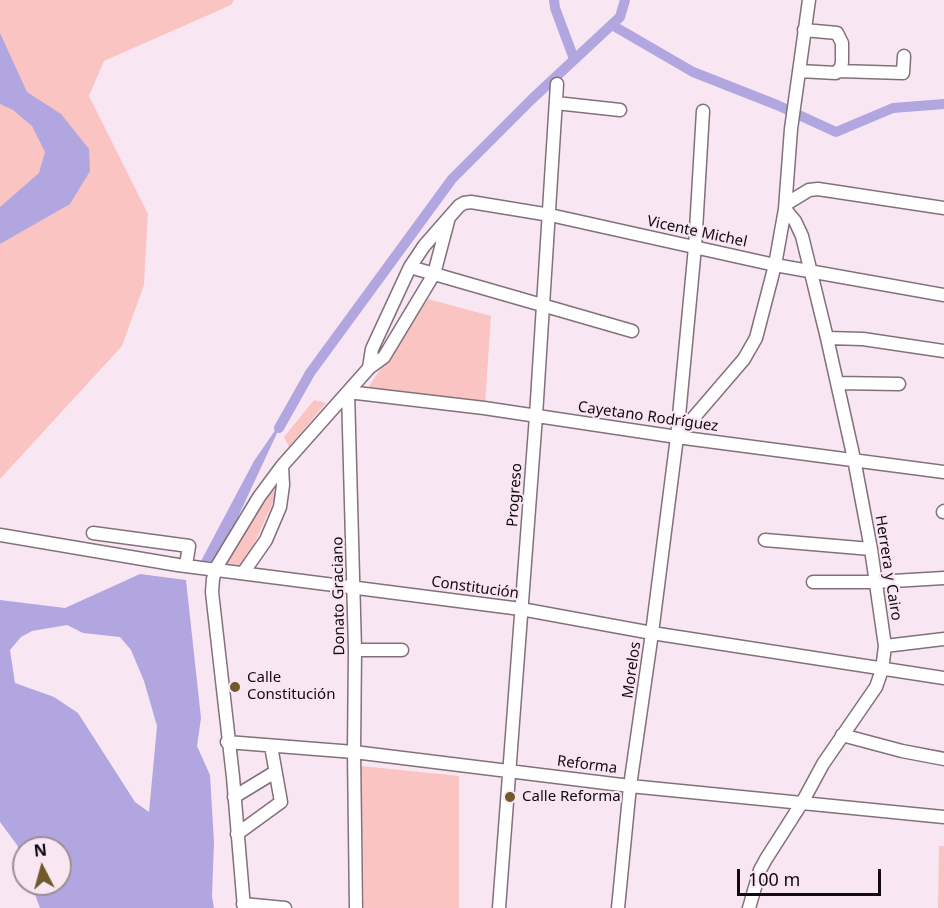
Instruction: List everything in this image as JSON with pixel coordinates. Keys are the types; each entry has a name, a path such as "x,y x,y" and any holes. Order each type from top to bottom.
{"street":[{"path":"677,437 744,359 756,338 775,264 785,206 791,129 809,0"},
{"path":"804,30 834,32 840,36 842,62 839,71"},
{"path":"799,71 903,73 904,56"},
{"name":"Progreso","path":"499,908 536,416 557,84"},
{"path":"556,103 620,110"},
{"name":"Morelos","path":"618,908 630,786 677,437 695,247 703,111"},
{"path":"785,206 809,190 818,189 944,208"},
{"name":"Vicente Michel","path":"369,368 372,348 410,267 424,246 459,206 471,202 550,215 811,272 944,295"},
{"name":"Herrera y Cairo","path":"750,908 760,870 823,764 876,687 882,670 885,646 871,549 827,338 802,236 785,206"},
{"path":"285,908 244,906 212,591 216,568 259,497 282,466 369,368 384,357 434,274 449,217"},
{"path":"410,267 632,331"},
{"path":"827,338 863,339 944,351"},
{"path":"837,383 899,384"},
{"name":"Cayetano Rodríguez","path":"348,392 944,472"},
{"name":"Donato Graciano","path":"348,392 356,650 354,752 356,908"},
{"path":"243,573 266,540 280,507 283,485 282,466"},
{"path":"93,533 189,546 186,565"},
{"name":"Constitución","path":"0,535 186,565 521,609 652,633 944,678"},
{"path":"765,540 871,549"},
{"path":"813,582 876,582 944,578"},
{"path":"885,646 944,639"},
{"path":"356,650 402,650"},
{"path":"842,735 902,751 944,759"},
{"name":"Reforma","path":"227,742 354,752 630,786 803,801 944,817"},
{"path":"237,834 280,801 271,746"},
{"path":"234,797 275,772"}],"shaded area":[{"path":"0,0 234,0 231,5 104,61 89,96 148,214 144,285 122,346 0,479"},
{"path":"0,33 27,92 61,114 89,149 90,171 70,204 0,244 0,207 39,173 45,152 32,126 13,110 0,104"},
{"path":"428,299 491,316 485,405 367,389"},
{"path":"314,400 326,403 289,447 284,437"},
{"path":"285,416 217,562 201,561 254,461"},
{"path":"269,489 277,493 244,567 226,563"},
{"path":"140,574 186,580 201,718 197,746 210,775 214,842 212,896 214,908 40,908 36,896 72,896 72,836 12,836 12,838 0,822 0,600 65,608","holes":["67,625 83,633 120,637 131,650 144,681 157,726 149,812 135,802 78,713 54,697 15,683 10,650 21,637 32,631"]},
{"path":"361,766 459,776 459,908 364,908"},
{"path":"939,846 944,846 944,908 938,908"}],"waterway":[{"path":"554,0 574,59"},
{"path":"279,428 310,373 452,179 532,99 620,17 625,0"},
{"path":"612,25 693,72 777,105 836,132 893,108 944,104"}],"place":[{"name":"Calle Constitución","path":"235,687"},
{"name":"Calle Reforma","path":"510,797"}]}
